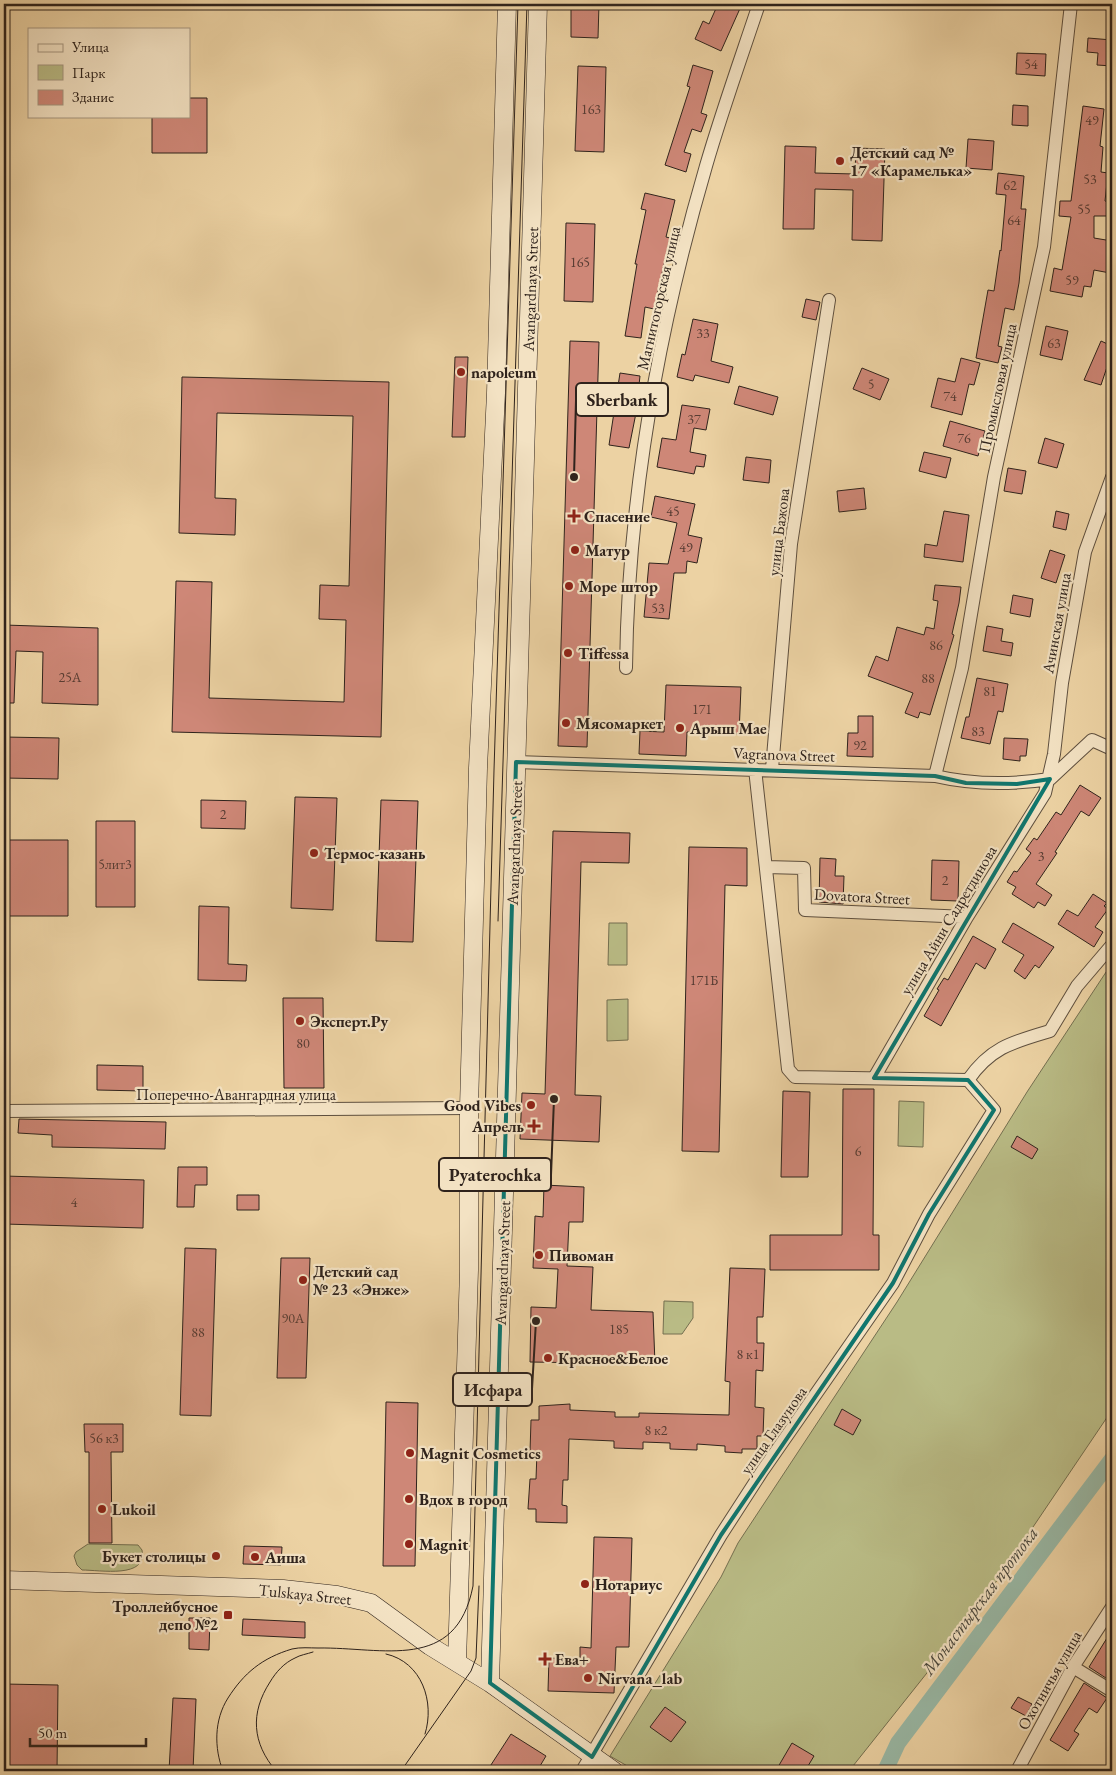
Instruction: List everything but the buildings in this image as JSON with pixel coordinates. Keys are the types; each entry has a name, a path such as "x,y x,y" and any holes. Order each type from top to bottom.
{"main road":[{"name":"Avangardnaya Street","path":"457,1662 469,1270 469,1108 478,768 496,393 507,4"},
{"name":"Avangardnaya Street","path":"490,1683 538,4"},
{"name":"Tulskaya Street","path":"4,1580 283,1589 336,1594 371,1602 430,1646 490,1683 614,1771"}],"street":[{"name":"Магнитогорская улица","path":"626,668 626,613 638,495 665,324 706,166 759,4"},
{"name":"Промысловая улица","path":"935,776 962,668 994,477 1044,247 1071,4"},
{"name":"улица Бажова","path":"772,769 791,544 829,300"},
{"name":"Ачинская улица","path":"1050,779 1062,683 1085,552 1112,477"},
{"path":"1050,779 1092,740 1112,748"},
{"name":"Vagranova Street","path":"516,762 772,769 935,776 974,783 1017,784 1050,779"},
{"path":"755,769 788,1069 795,1077 968,1080 980,1062 1006,1044 1050,1031 1077,986 1112,945"},
{"name":"улица Айни Садретдинова","path":"874,1078 966,917 1037,807 1050,779"},
{"name":"Dovatora Street","path":"766,867 804,868 805,910 966,917"},
{"name":"улица Глазунова","path":"582,1771 592,1757 721,1535 763,1470 893,1283 929,1214 994,1110 968,1080"},
{"name":"Поперечно-Авангардная улица","path":"4,1111 469,1108"},
{"name":"Охотничья улица","path":"1017,1771 1073,1667 1112,1607"},
{"path":"1073,1667 1112,1691"}],"highlighted area":[{"path":"516,762 935,776 966,783 1017,784 1050,779 874,1078 968,1080 994,1110 929,1214 893,1283 721,1535 592,1757 490,1683"}],"green space":[{"path":"609,923 627,923 627,965 608,965"},
{"path":"1112,963 1112,1410 977,1610 849,1771 636,1771 610,1756 721,1577 738,1543 897,1302 1027,1092"},
{"path":"628,999 628,1040 607,1041 607,1000"},
{"path":"899,1101 924,1102 923,1147 898,1146"},
{"path":"664,1301 693,1302 693,1318 682,1334 663,1334"},
{"path":"88,1544 138,1545 142,1550 142,1559 138,1565 121,1571 82,1570 77,1565 74,1556 76,1552"}],"waterway":[{"name":"Монастырская протока","path":"885,1771 898,1743 1112,1459"}],"tram line":[{"path":"223,1771 217,1744 220,1715 234,1689 247,1674 263,1662 295,1648 391,1651 414,1649 434,1644 451,1632 464,1614 473,1586 494,770 518,4"},
{"path":"498,921 527,4"},
{"path":"401,1771 471,1671 476,1658 479,1586"},
{"path":"276,1771 262,1750 258,1739 256,1728 259,1705 270,1682 287,1662 313,1652"},
{"path":"386,1654 398,1658 409,1665 423,1685 428,1709 428,1722 425,1734"}],"place":[{"name":"Детский сад № 17 «Карамелька»","path":"840,161"},
{"name":"napoleum","path":"461,372"},
{"name":"Sberbank","path":"574,477"},
{"name":"Спасение","path":"574,516"},
{"name":"Матур","path":"575,550"},
{"name":"Море штор","path":"569,586"},
{"name":"Tiffessa","path":"568,653"},
{"name":"Мясомаркет","path":"566,723"},
{"name":"Арыш Мае","path":"680,728"},
{"name":"Термос-казань","path":"314,853"},
{"name":"Эксперт.Ру","path":"300,1021"},
{"name":"Pyaterochka","path":"554,1099"},
{"name":"Good Vibes","path":"531,1105"},
{"name":"Апрель","path":"534,1126"},
{"name":"Пивоман","path":"539,1255"},
{"name":"Детский сад № 23 «Энже»","path":"303,1280"},
{"name":"Исфара","path":"536,1321"},
{"name":"Красное&Белое","path":"548,1358"},
{"name":"Magnit Cosmetics","path":"410,1453"},
{"name":"Вдох в город","path":"409,1499"},
{"name":"Lukoil","path":"102,1509"},
{"name":"Magnit","path":"409,1544"},
{"name":"Букет столицы","path":"216,1556"},
{"name":"Аиша","path":"255,1557"},
{"name":"Нотариус","path":"585,1584"},
{"name":"Троллейбусное депо №2","path":"228,1615"},
{"name":"Ева+","path":"545,1659"},
{"name":"Nirvana_lab","path":"588,1678"}]}
